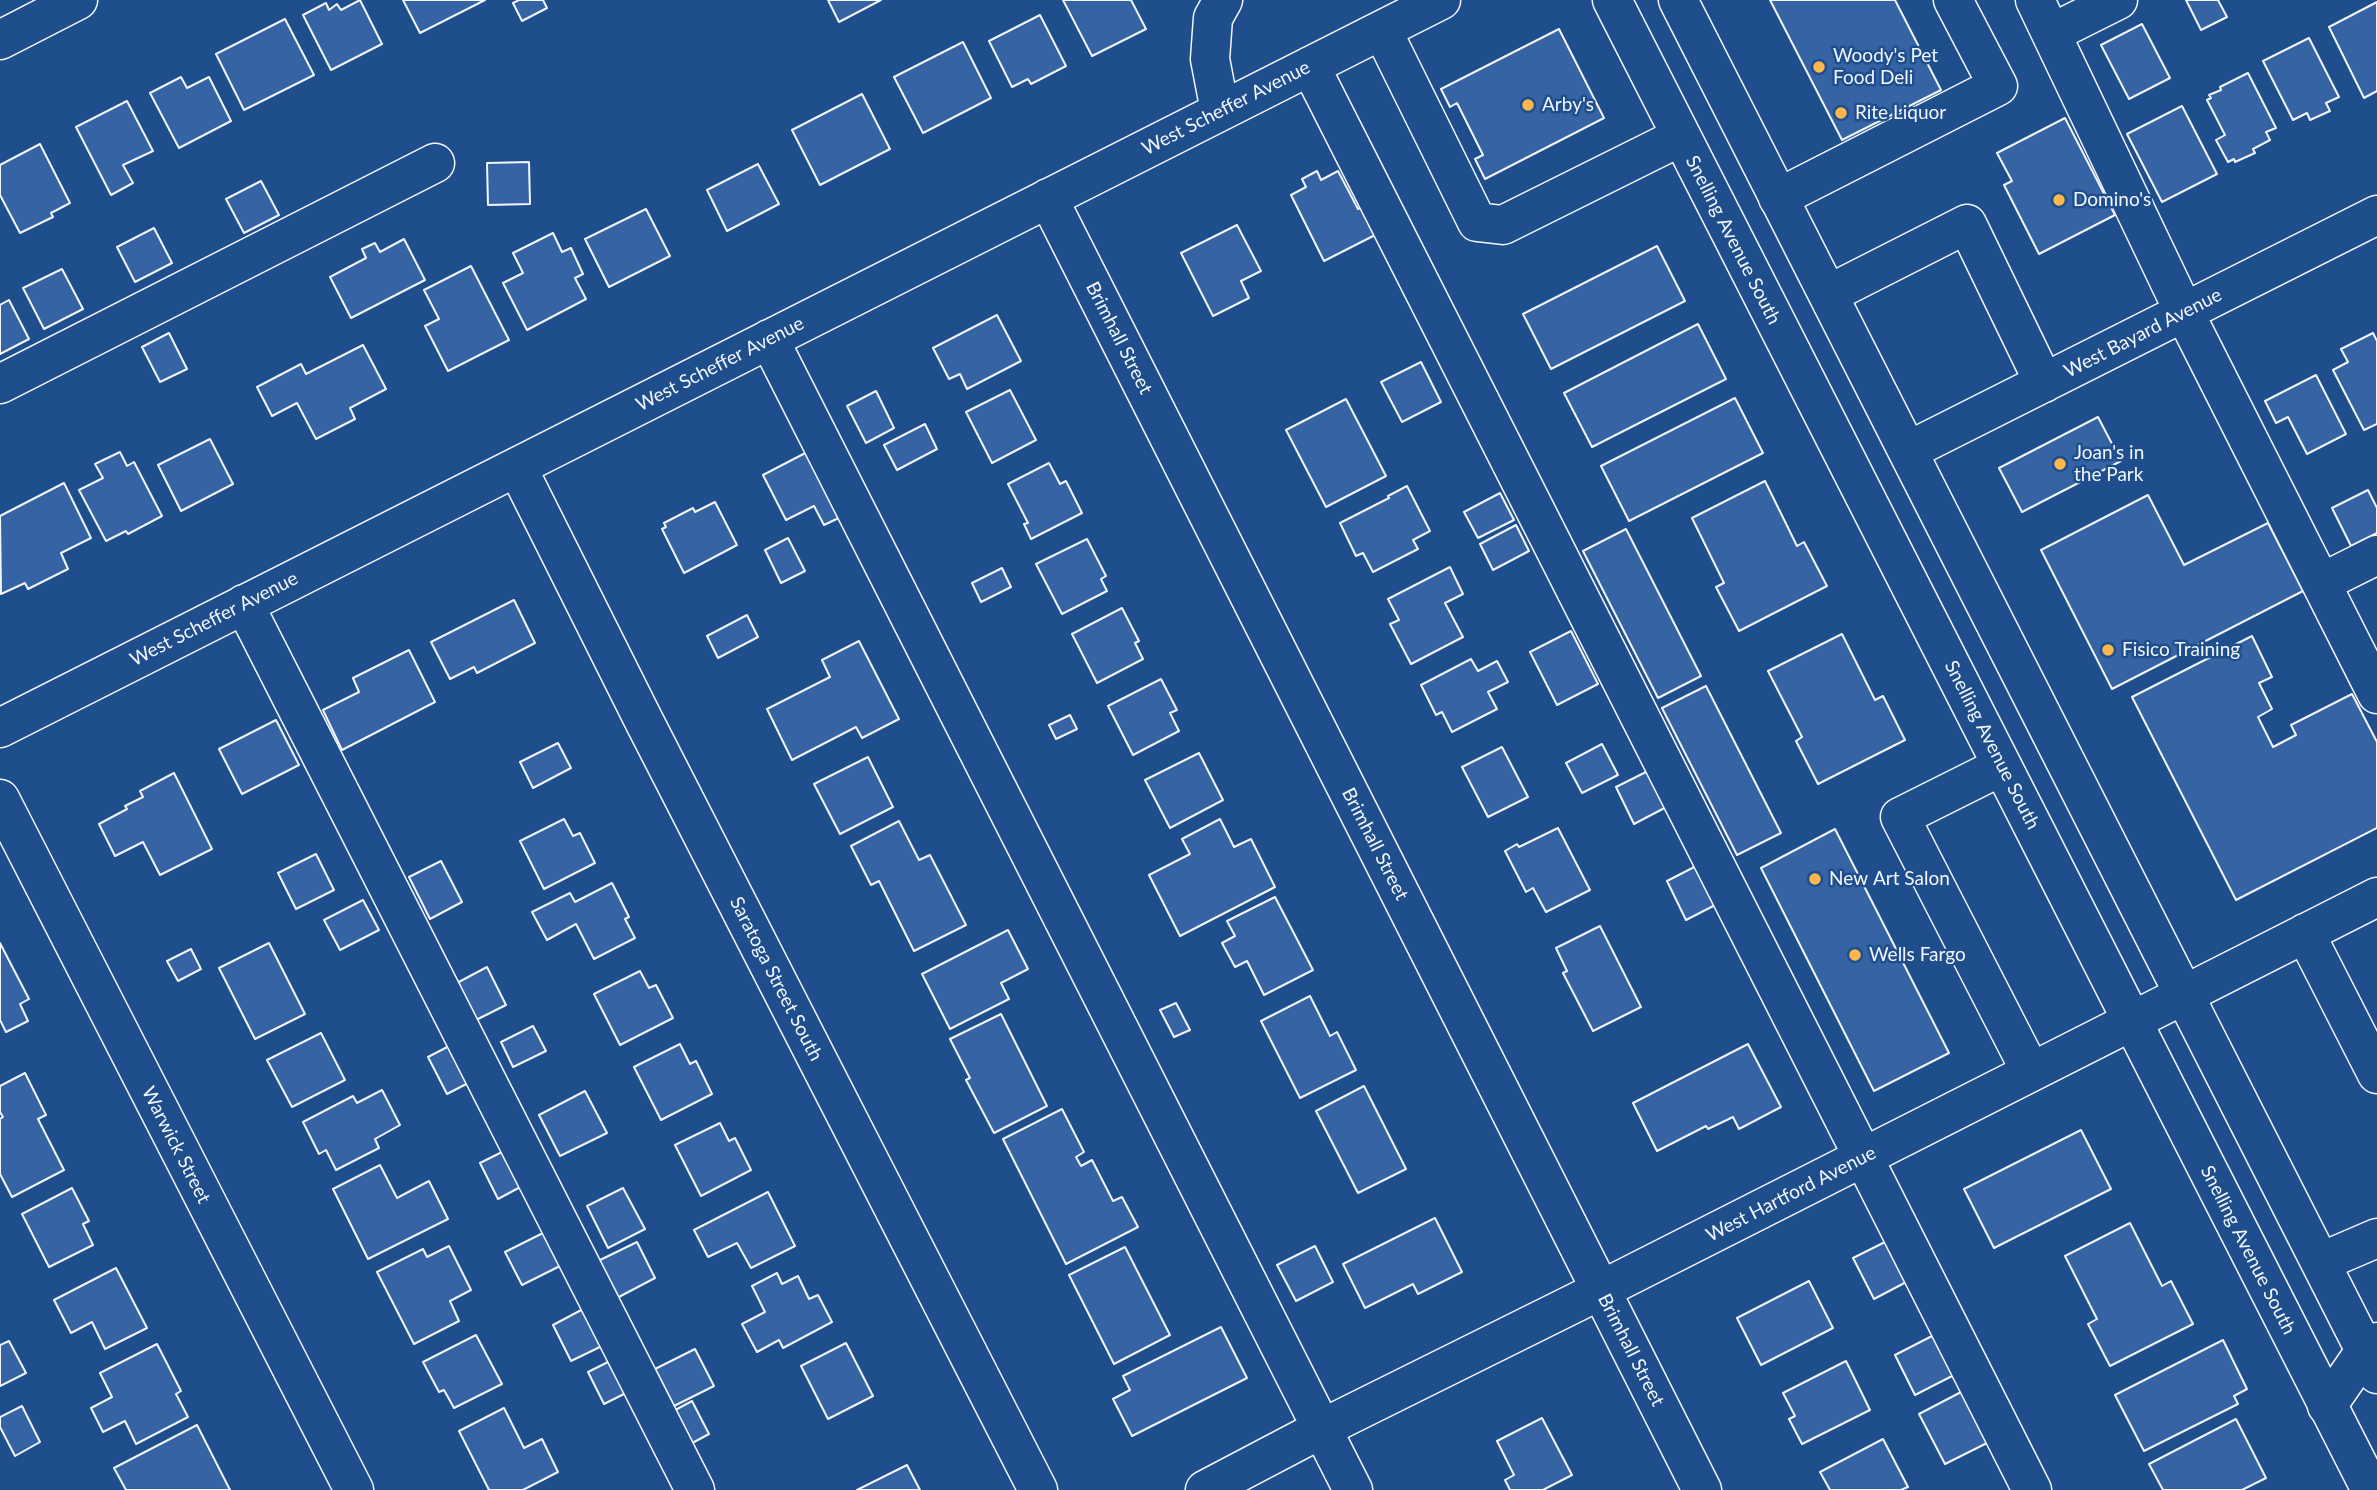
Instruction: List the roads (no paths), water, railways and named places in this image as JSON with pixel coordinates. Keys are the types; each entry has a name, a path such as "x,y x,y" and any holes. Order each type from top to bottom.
{"street":[{"path":"0,40 78,0"},
{"path":"1220,111 1210,60 1213,18 1223,0"},
{"name":"West Scheffer Avenue","path":"0,728 1441,0"},
{"name":"Snelling Avenue South","path":"1612,0 2371,1490"},
{"path":"1678,0 2321,1262 2373,1356 2327,1406"},
{"path":"1778,198 1998,86 1953,0"},
{"path":"2118,0 2044,17 2184,312 2377,694"},
{"path":"1382,30 1478,222 1503,225 1680,137"},
{"path":"1310,66 2032,1490"},
{"path":"0,384 435,163"},
{"name":"Brimhall Street","path":"1048,198 1702,1490"},
{"name":"West Bayard Avenue","path":"1908,451 2377,215"},
{"path":"1829,294 1967,224 2044,383"},
{"path":"769,339 1353,1490"},
{"name":"Saratoga Street South","path":"517,467 649,732 1038,1490"},
{"path":"2321,583 2377,555"},
{"path":"244,604 695,1490"},
{"path":"2002,766 1900,817 2031,1072"},
{"name":"Warwick Street","path":"0,799 354,1490"},
{"name":"West Hartford Avenue","path":"1205,1490 2377,897"},
{"path":"2305,933 2377,1074"},
{"path":"2321,1262 2377,1238"}],"place":[{"name":"Woody's Pet Food Deli","path":"1819,67"},
{"name":"Arby's","path":"1528,105"},
{"name":"Rite Liquor","path":"1841,113"},
{"name":"Domino's","path":"2059,200"},
{"name":"Joan's in the Park","path":"2060,464"},
{"name":"Fisico Training","path":"2108,650"},
{"name":"New Art Salon","path":"1815,879"},
{"name":"Wells Fargo","path":"1855,955"}]}
